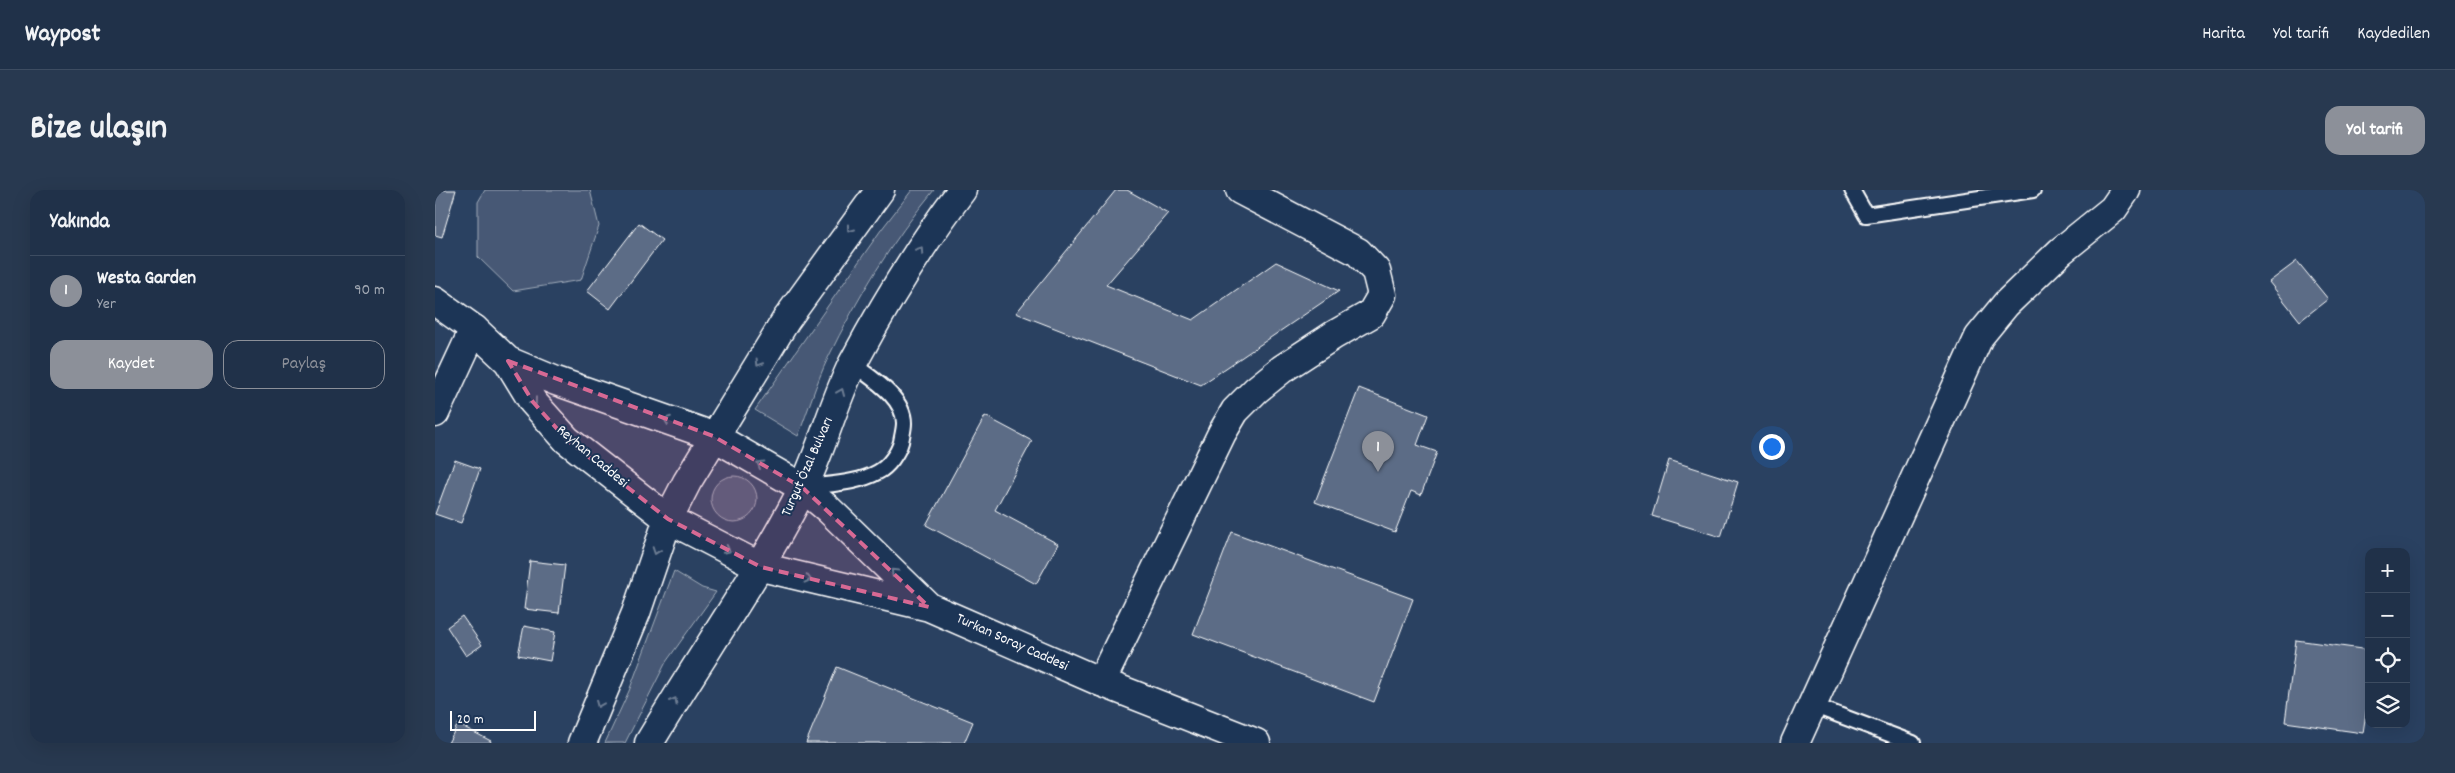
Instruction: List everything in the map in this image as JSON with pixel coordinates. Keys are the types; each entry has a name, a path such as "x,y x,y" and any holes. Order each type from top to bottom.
{"street":[{"path":"582,743 636,613 668,519 713,436 786,320 880,190"},
{"name":"Turgut Özal Bulvarı","path":"649,743 683,685 761,567 803,488 853,364 903,276 962,190"},
{"path":"1101,682 1235,410 1282,369 1334,335 1371,314 1382,295 1376,271 1358,252 1240,190"},
{"path":"1795,743 1979,336 2006,304 2061,250 2113,209 2126,190"},
{"path":"435,301 474,329 508,361"},
{"path":"435,413 474,329"},
{"name":"Turkan Soray Caddesi","path":"508,361 556,381 713,436 803,488 827,508 929,606 1101,682 1256,743"},
{"name":"Reyhan Caddesi","path":"508,361 533,402 567,440 668,519 761,567 929,606"}],"lane":[{"path":"1852,190 1866,216 2033,190"},
{"path":"803,488 862,478 879,472 891,460 900,446 905,422 899,405 886,390 853,364"},
{"path":"1812,704 1913,743"}],"highlighted area":[{"path":"508,361 713,436 803,488 929,607 761,567 668,519 567,440 533,402"}],"shaded area":[{"path":"485,190 590,190 599,226 581,280 513,291 478,257 478,202"},
{"path":"912,190 934,190 904,229 876,271 851,314 824,368 798,436 755,410 881,230"},
{"path":"734,476 747,480 753,486 757,499 753,512 747,518 734,522 721,518 715,512 711,499 715,486 721,480"},
{"path":"674,571 702,588 716,592 666,662 625,743 605,743 629,691"}],"building":[{"path":"435,190 456,190 442,237 435,235"},
{"path":"1116,190 1127,190 1168,213 1106,285 1193,320 1276,262 1339,291 1201,385 1016,313"},
{"path":"639,223 662,240 610,309 587,291"},
{"path":"2297,261 2328,299 2300,321 2269,282"},
{"path":"1359,388 1428,415 1417,445 1437,452 1421,495 1411,491 1395,532 1315,502"},
{"path":"985,416 1032,441 995,510 1058,544 1036,584 926,525"},
{"path":"455,460 480,469 461,523 435,514"},
{"path":"1669,460 1738,482 1721,537 1652,516"},
{"path":"1232,532 1413,599 1374,702 1193,634"},
{"path":"530,561 565,565 559,613 524,609"},
{"path":"462,616 482,645 466,656 447,627"},
{"path":"524,626 555,632 550,661 518,655"},
{"path":"2296,640 2365,649 2365,719 2363,733 2285,722"},
{"path":"837,667 973,722 964,743 806,743"},
{"path":"458,724 491,741 490,743 448,743"}],"place":[{"name":"Westa Garden","path":"1378,472"}]}
